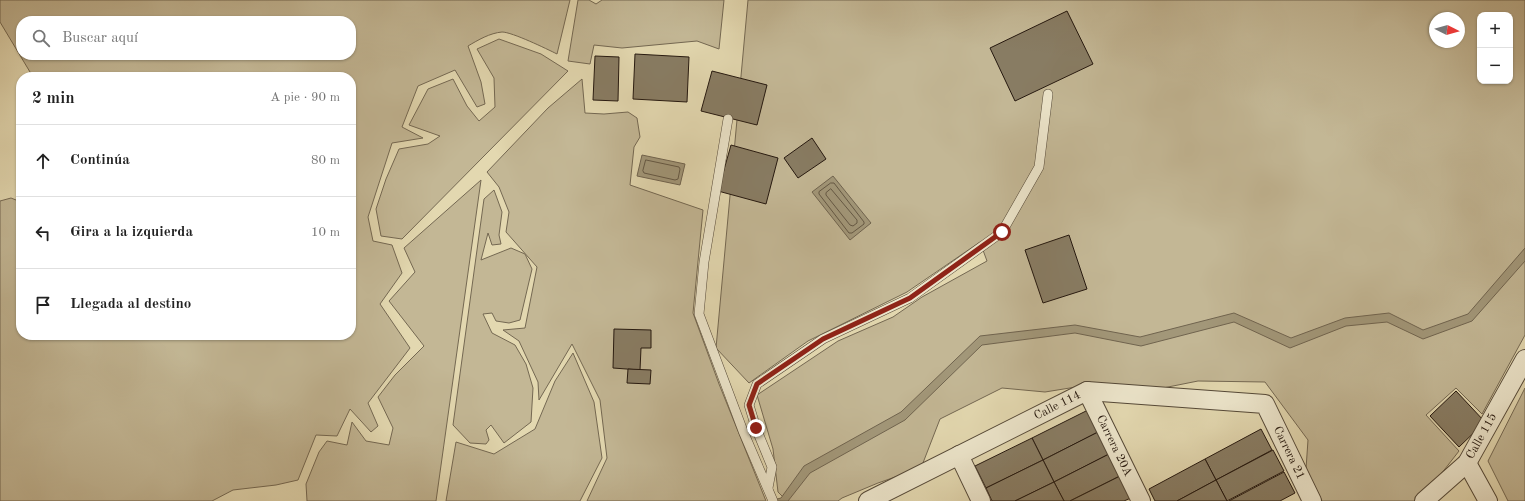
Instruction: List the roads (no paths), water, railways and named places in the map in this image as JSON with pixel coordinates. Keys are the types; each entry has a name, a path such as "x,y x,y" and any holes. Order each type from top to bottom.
{"street":[{"name":"Calle 115","path":"1424,501 1468,463 1525,359"},
{"name":"Calle 114","path":"868,501 1087,391 1265,404"},
{"name":"Carrera 20A","path":"1087,391 1141,501"},
{"name":"Carrera 21","path":"1265,404 1312,501"},
{"path":"959,455 981,501"},
{"path":"1468,463 1488,501"}],"lane":[{"path":"768,488 772,467 756,428 749,405 757,384 823,339 910,298 1002,232 1039,167 1048,94"},
{"path":"728,119 704,262 699,314 743,431 773,501"}],"water":[{"path":"642,155 685,164 680,185 637,176"},
{"path":"833,176 871,223 850,240 812,192"},
{"path":"1525,248 1525,261 1472,321 1423,339 1387,322 1346,326 1290,348 1234,322 1141,346 1075,333 982,345 905,420 810,473 788,501 770,501 781,498 804,466 901,412 980,336 1075,325 1140,337 1234,313 1291,338 1345,318 1389,313 1423,330 1468,314"}]}
